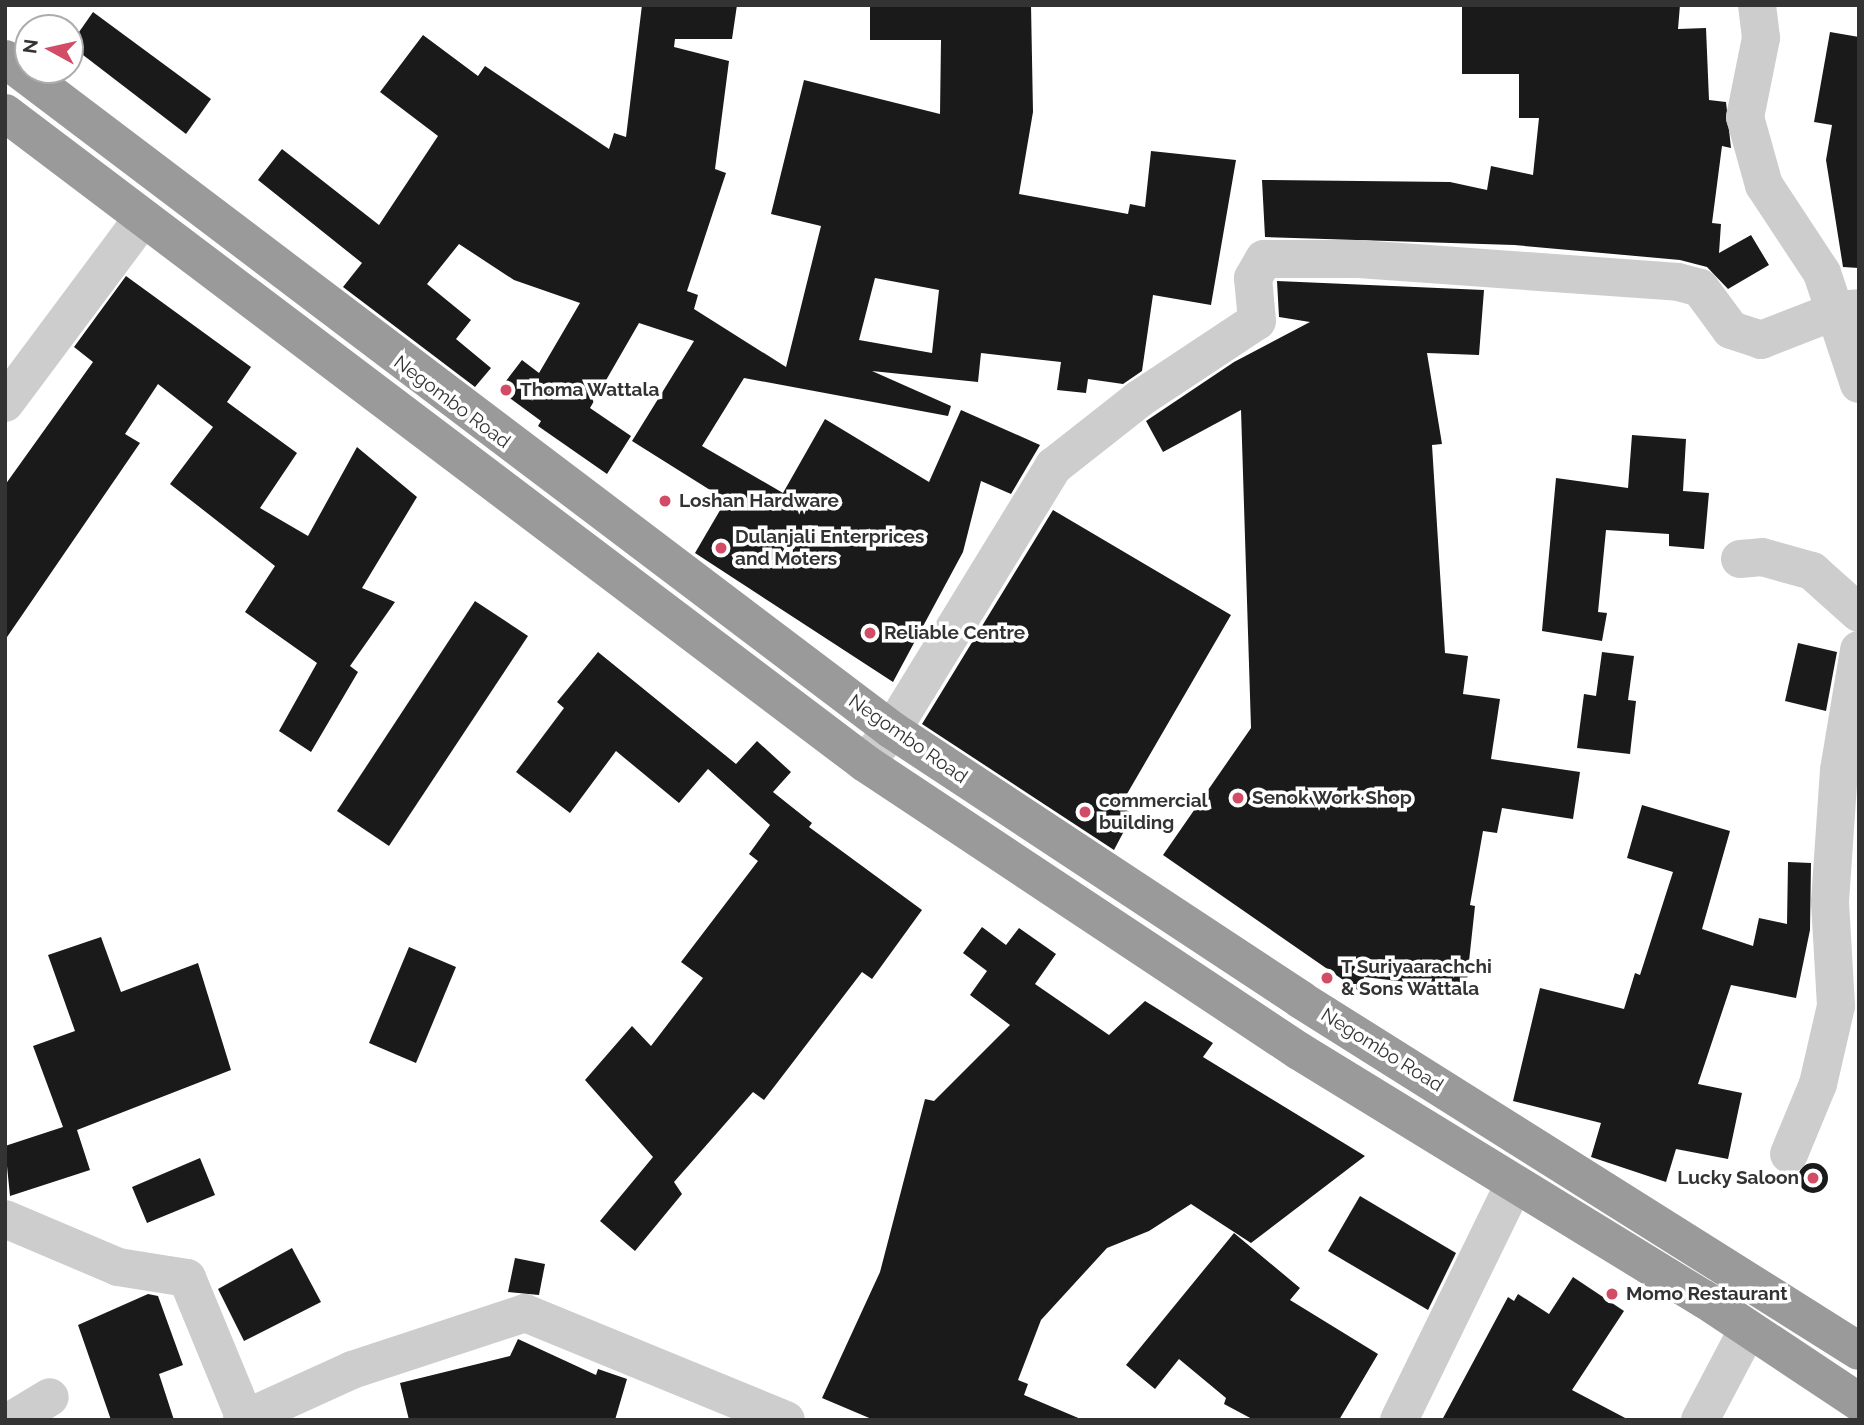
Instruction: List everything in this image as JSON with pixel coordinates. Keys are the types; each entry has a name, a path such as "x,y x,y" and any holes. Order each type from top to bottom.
{"highway":[{"name":"Negombo Road","path":"5,59 701,590 892,730 1301,1000 1859,1350"},
{"path":"5,113 865,763 1288,1044 1748,1329 1859,1402"}],"street":[{"path":"1757,5 1761,38 1745,117 1764,185 1848,309 1859,384"},
{"path":"5,403 142,219"},
{"path":"865,763 892,730 1054,466 1139,400 1251,327 1257,321 1253,278 1264,259 1372,259 1678,282 1700,288 1731,330 1762,340 1848,309"},
{"path":"1740,559 1762,557 1812,571 1859,613"},
{"path":"1789,1154 1818,1084 1836,1006 1844,896 1839,770 1859,650"},
{"path":"1399,1420 1514,1184"},
{"path":"5,1219 118,1267 187,1278 244,1419 352,1370 525,1313 786,1420"},
{"path":"1700,1420 1748,1329"},
{"path":"12,1420 50,1397"}],"building":[{"path":"642,5 737,5 732,39 675,39 674,47 729,61 715,169 726,173 687,291 698,295 694,309 786,367 821,226 771,214 804,80 940,114 941,40 870,40 870,5 1031,5 1033,112 1019,194 1128,214 1130,204 1145,207 1151,151 1236,160 1211,305 1153,295 1142,371 1123,384 1088,379 1086,393 1057,390 1061,362 981,353 978,382 872,371 951,406 948,416 744,378 702,446 783,493 825,419 929,482 961,410 1040,445 1011,494 981,481 963,552 893,682 695,553 726,500 632,441 694,341 639,323 590,408 631,436 607,474 538,426 541,421 499,390 522,360 539,373 580,303 514,280 459,244 427,284 471,320 456,339 491,368 475,387 343,287 362,263 258,180 282,149 379,225 438,136 380,92 423,35 478,76 485,66 609,149 614,133 626,137","holes":["875,278 939,290 932,353 859,340"]},
{"path":"1462,5 1680,5 1678,29 1706,28 1709,100 1726,102 1731,148 1722,146 1712,223 1721,224 1719,253 1751,235 1769,265 1728,289 1707,267 1680,260 1514,245 1265,237 1262,180 1450,182 1487,190 1491,166 1533,175 1539,118 1519,118 1519,74 1462,74"},
{"path":"93,12 211,99 186,134 84,56 84,25"},
{"path":"1830,32 1859,37 1859,268 1843,267 1826,160 1832,125 1814,122"},
{"path":"126,276 251,367 227,402 297,453 260,508 308,536 357,447 417,497 362,588 395,602 350,666 358,672 311,752 279,731 317,663 245,612 275,566 170,484 213,427 158,384 125,434 140,443 5,640 5,485 93,362 74,347"},
{"path":"1277,281 1484,290 1479,355 1427,353 1442,444 1432,445 1445,653 1468,656 1463,694 1500,699 1491,759 1580,772 1573,819 1502,808 1497,833 1483,831 1470,905 1475,906 1466,989 1364,977 1362,993 1163,855 1251,728 1241,410 1163,452 1146,421 1234,362 1310,322 1279,317"},
{"path":"1632,435 1686,439 1683,491 1709,493 1704,549 1669,546 1669,534 1606,530 1598,612 1607,613 1602,641 1542,631 1556,478 1628,488"},
{"path":"1053,510 1231,615 1120,806 1133,814 1114,850 922,724"},
{"path":"475,601 528,636 389,846 337,811"},
{"path":"1798,643 1837,652 1826,711 1785,701"},
{"path":"598,652 736,764 757,741 791,772 773,792 812,823 809,827 922,910 872,979 862,972 764,1100 753,1092 674,1182 682,1194 635,1251 600,1221 653,1157 585,1080 632,1026 651,1046 703,978 681,962 758,861 749,854 770,825 708,769 679,803 616,751 570,813 516,772 564,708 557,702"},
{"path":"1602,652 1634,656 1628,700 1636,701 1630,754 1577,748 1584,694 1596,696"},
{"path":"1642,805 1730,831 1702,929 1753,946 1759,918 1787,924 1788,862 1811,863 1810,930 1796,998 1731,985 1698,1084 1742,1093 1728,1159 1676,1149 1666,1182 1591,1157 1601,1123 1513,1101 1540,988 1624,1009 1635,973 1640,975 1673,872 1627,858"},
{"path":"982,927 1006,945 1019,928 1056,954 1035,984 1109,1035 1145,1001 1213,1043 1203,1057 1365,1156 1251,1243 1191,1204 1149,1231 1107,1248 1041,1320 1018,1380 1028,1384 1024,1395 1083,1420 874,1420 822,1398 880,1272 925,1099 934,1101 1010,1025 970,995 987,971 963,953"},
{"path":"101,937 121,992 198,963 231,1070 77,1130 90,1170 10,1196 5,1146 63,1127 33,1046 75,1031 48,955"},
{"path":"409,947 456,967 416,1063 369,1043"},
{"path":"200,1158 215,1195 147,1223 132,1187"},
{"name":"Lucky Saloon","path":"1813,1163 1823,1168 1828,1178 1823,1188 1813,1193 1803,1188 1798,1178 1803,1168"},
{"path":"1360,1196 1456,1253 1428,1310 1328,1251"},
{"path":"1234,1233 1300,1288 1290,1300 1378,1354 1339,1420 1254,1420 1224,1404 1226,1398 1179,1359 1155,1389 1126,1365"},
{"path":"292,1248 321,1302 244,1341 218,1289"},
{"path":"515,1258 545,1264 539,1295 508,1292"},
{"path":"1573,1277 1624,1311 1572,1390 1629,1420 1442,1420 1508,1297 1514,1301 1518,1294 1549,1314"},
{"path":"148,1294 158,1296 183,1365 159,1374 174,1420 111,1420 78,1325"},
{"path":"518,1339 596,1375 598,1369 627,1379 615,1420 409,1420 400,1383 510,1356"}],"place":[{"name":"Thoma Wattala","path":"506,390"},
{"name":"Loshan Hardware","path":"665,501"},
{"name":"Dulanjali Enterprices and Moters","path":"721,548"},
{"name":"Reliable Centre","path":"870,633"},
{"name":"Senok Work Shop","path":"1238,798"},
{"name":"commercial building","path":"1085,812"},
{"name":"T Suriyaarachchi & Sons Wattala","path":"1327,978"},
{"name":"Lucky Saloon","path":"1813,1178"},
{"name":"Momo Restaurant","path":"1612,1294"}]}
